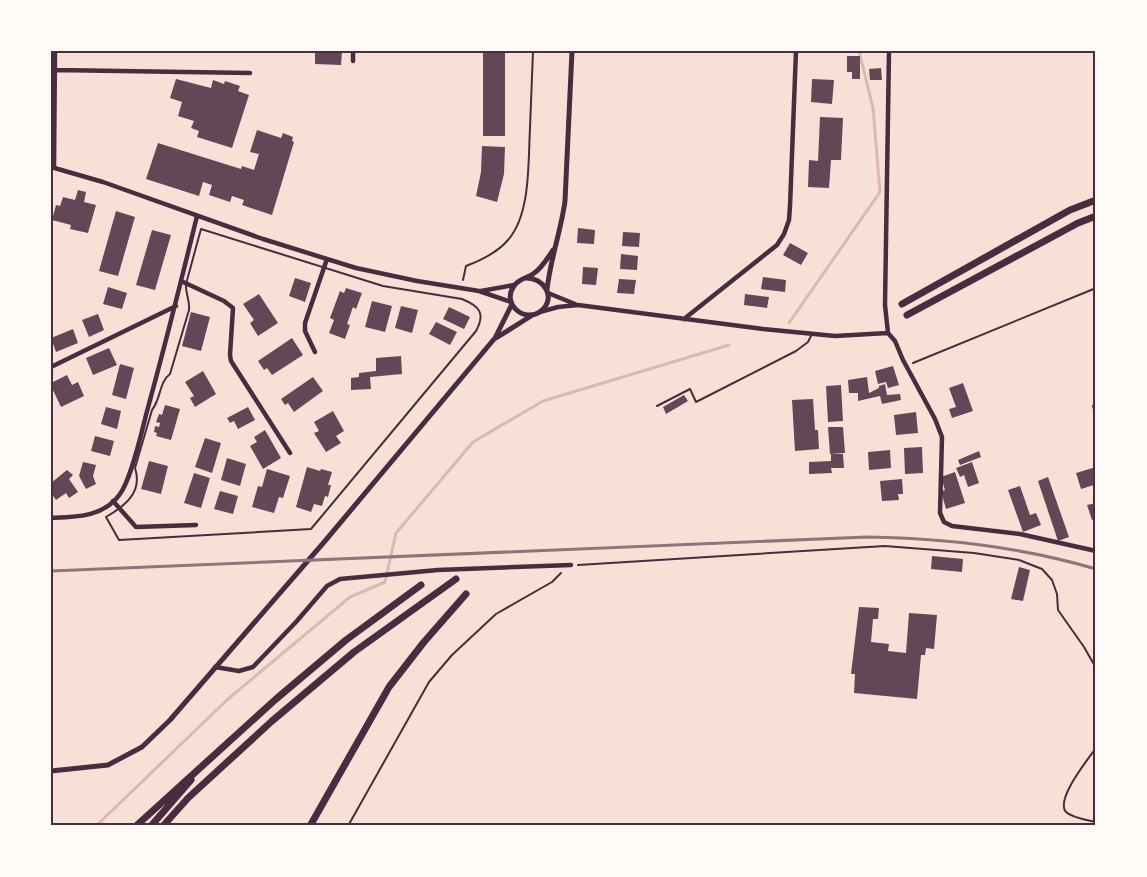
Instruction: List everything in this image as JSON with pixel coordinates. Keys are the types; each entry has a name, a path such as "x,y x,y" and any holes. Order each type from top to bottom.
{"highway":[{"path":"902,304 1070,210 1096,200"},
{"path":"907,315 1078,223 1096,216"},
{"path":"163,826 188,798 272,721 354,652 456,579"},
{"path":"136,826 214,753 276,699 346,640 421,585"},
{"path":"310,826 388,687 466,594"},
{"path":"151,826 214,753"}],"street":[{"path":"55,51 52,167 103,182 263,239 383,275 479,291 511,303 520,313 532,315"},
{"path":"353,51 353,61"},
{"path":"540,312 547,302 549,272 563,218 572,51"},
{"path":"684,319 762,258 777,245 784,234 789,220 790,206 796,51"},
{"path":"889,51 885,305 888,333 935,419 942,437 940,514 944,522 952,526 1020,534 1096,551"},
{"path":"55,70 250,73"},
{"path":"51,518 83,517 106,508 120,494 128,478 184,282 197,216"},
{"path":"479,291 514,285 534,273 544,264 557,243"},
{"path":"315,352 304,331 305,323 327,258"},
{"path":"525,278 540,282 547,292 578,305"},
{"path":"184,282 224,301 233,308 231,361 290,453"},
{"path":"51,771 108,765 142,747 170,720 325,541 495,338 511,303 510,294 514,285"},
{"path":"495,338 532,315 558,307 578,305 812,334 835,336 888,333"},
{"path":"51,367 176,306"},
{"path":"112,501 136,526 196,525"},
{"path":"215,667 239,671 253,667 327,586 340,579 395,573 571,565"}],"lane":[{"path":"657,406 690,389 696,402 796,351 808,342 812,334"}],"path":[{"path":"461,287 466,266 482,260 497,251 509,240 516,229 524,204 528,177 533,51"},
{"path":"201,229 383,286 462,299 473,303 478,308 481,316 480,324 311,529 119,540 106,517 120,509 128,501 138,482 135,468 152,410 156,404 164,378 170,374 189,310 190,301 184,282 201,229"},
{"path":"906,366 1096,288"},
{"path":"1096,404 1093,406 1096,416"},
{"path":"348,826 429,682 452,655 496,614 552,582 571,565 885,546 1019,560 1042,569 1052,580 1057,594 1058,610 1096,668"},
{"path":"1096,748 1068,791 1063,805 1066,812 1073,816 1096,822"}],"building":[{"path":"315,51 342,51 341,65 315,64"},
{"path":"483,51 505,51 505,136 483,136"},
{"path":"847,56 860,56 860,79 852,79 852,72 847,72"},
{"path":"881,68 882,80 870,80 869,69"},
{"path":"176,79 211,88 213,80 224,84 225,81 240,86 238,91 249,95 232,148 197,137 199,131 191,128 194,121 178,116 182,102 170,98"},
{"path":"812,79 834,80 832,104 811,102"},
{"path":"820,117 843,118 841,160 831,160 829,188 808,187 809,160 818,161"},
{"path":"257,130 281,138 283,133 293,137 292,141 294,142 272,215 242,205 244,200 232,196 230,202 209,195 212,185 203,182 199,196 146,179 158,143 241,169 242,166 254,170 259,154 250,152"},
{"path":"482,146 505,147 504,174 497,202 476,196 481,172"},
{"path":"78,190 86,192 84,202 96,205 88,233 70,229 71,225 52,220 56,205 60,206 63,197 75,200"},
{"path":"116,211 135,217 118,276 99,271"},
{"path":"578,228 595,230 594,244 577,243"},
{"path":"152,230 171,235 155,290 136,285"},
{"path":"623,232 640,233 639,247 622,246"},
{"path":"790,243 808,253 801,265 783,255"},
{"path":"621,254 638,256 637,270 620,269"},
{"path":"583,267 598,268 596,285 582,284"},
{"path":"763,277 786,280 785,292 761,289"},
{"path":"295,278 311,283 305,302 289,296"},
{"path":"619,279 636,280 634,294 617,293"},
{"path":"108,287 127,293 122,309 103,304"},
{"path":"346,288 362,293 356,309 353,307 347,324 350,325 345,339 329,333 334,320 330,318 340,291 344,293"},
{"path":"259,294 278,323 258,336 250,323 254,320 243,304"},
{"path":"745,294 769,297 767,308 744,305"},
{"path":"372,301 392,306 385,332 365,327"},
{"path":"401,306 418,310 412,333 395,328"},
{"path":"449,307 470,317 464,329 443,319"},
{"path":"191,312 210,317 201,351 182,346"},
{"path":"98,314 104,330 89,337 82,320"},
{"path":"436,322 457,332 450,345 429,334"},
{"path":"73,329 78,343 56,352 51,338"},
{"path":"292,338 303,355 272,375 267,368 264,370 258,361"},
{"path":"109,348 117,365 93,375 86,358"},
{"path":"401,356 402,374 370,377 371,389 351,390 351,378 359,377 359,373 376,371 376,358"},
{"path":"120,364 134,368 126,399 112,395"},
{"path":"893,366 899,385 888,388 886,382 878,384 875,371"},
{"path":"203,371 216,394 195,407 190,398 194,396 185,382"},
{"path":"67,375 72,385 78,382 84,396 61,407 51,383"},
{"path":"313,377 323,391 294,412 288,403 285,405 281,399"},
{"path":"867,377 869,393 885,384 887,395 900,394 901,400 882,404 880,396 858,401 858,393 849,393 848,380"},
{"path":"963,383 973,411 952,418 949,409 956,407 949,388"},
{"path":"841,385 843,421 828,422 826,386"},
{"path":"684,395 688,401 666,414 663,407"},
{"path":"813,399 815,430 818,430 819,449 795,451 792,400"},
{"path":"165,405 180,409 171,440 156,436 157,433 154,432 155,426 159,427 160,423 156,422 159,414 162,415"},
{"path":"106,407 121,411 117,429 101,424"},
{"path":"248,407 255,420 238,429 234,421 230,423 227,418"},
{"path":"333,411 344,431 336,436 341,443 326,452 314,433 319,431 314,422"},
{"path":"916,412 918,433 896,435 894,415"},
{"path":"828,427 843,427 845,453 830,454"},
{"path":"265,430 281,458 263,469 250,446 257,442 254,437"},
{"path":"95,436 114,441 110,456 91,451"},
{"path":"205,438 221,443 212,473 195,467"},
{"path":"922,447 923,473 905,474 904,448"},
{"path":"890,450 891,468 869,470 868,452"},
{"path":"979,451 981,457 960,465 958,460"},
{"path":"831,454 843,454 844,468 831,468 832,473 809,474 809,462 831,461"},
{"path":"227,458 246,464 240,486 221,480"},
{"path":"149,461 168,466 161,494 141,489"},
{"path":"83,462 96,465 93,476 96,484 86,489 79,476"},
{"path":"972,462 979,483 968,487 964,475 960,477 956,468"},
{"path":"307,467 332,472 328,485 331,485 328,497 325,496 322,506 314,504 311,512 296,507"},
{"path":"1096,467 1096,489 1094,485 1081,489 1076,473"},
{"path":"267,469 290,476 283,498 279,497 274,513 252,507 258,486 262,487"},
{"path":"67,470 73,475 69,479 78,492 69,498 66,493 56,500 51,493 53,487 51,483"},
{"path":"955,472 965,503 946,509 941,491 945,490 941,477"},
{"path":"194,473 210,478 201,508 184,503"},
{"path":"1048,477 1069,537 1058,541 1038,481"},
{"path":"902,479 903,494 898,494 899,500 882,501 880,481"},
{"path":"1020,486 1030,515 1036,513 1041,525 1023,532 1008,490"},
{"path":"220,491 238,496 233,514 214,509"},
{"path":"1096,503 1096,519 1092,520 1087,505"},
{"path":"932,556 963,559 962,572 931,569"},
{"path":"1019,567 1030,570 1023,601 1011,599"},
{"path":"859,607 879,608 878,619 873,619 871,642 889,644 888,651 906,653 909,613 937,615 934,649 926,648 925,655 921,655 917,699 854,693 855,674 851,674"}],"waterway":[{"path":"789,323 880,192 873,108 859,51"},
{"path":"96,826 228,699 350,597 385,582 396,533 473,442 543,401 729,345"}],"railway":[{"path":"51,571 867,537 925,539 983,545 1040,555 1096,569"}]}
